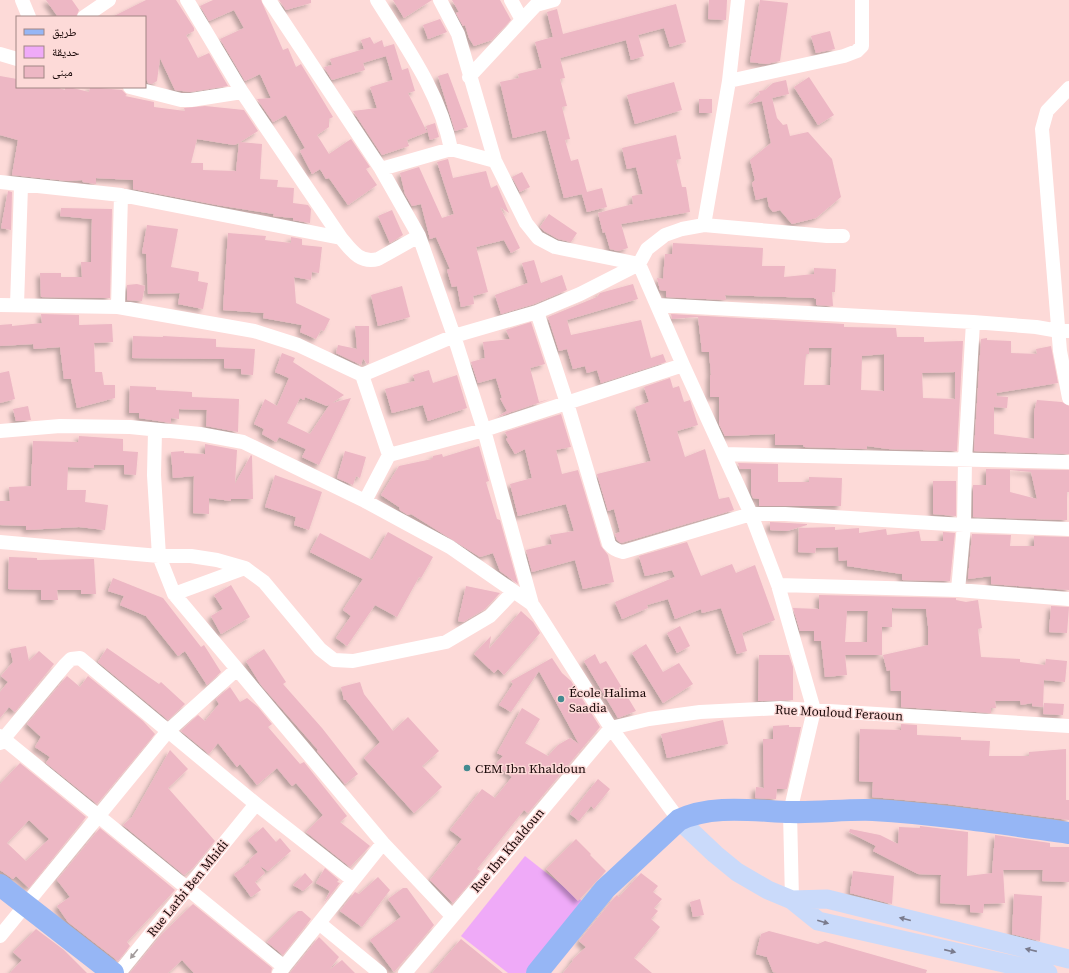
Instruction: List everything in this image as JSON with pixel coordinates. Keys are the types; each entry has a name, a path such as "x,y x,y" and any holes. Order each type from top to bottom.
{"main road":[{"path":"537,973 605,889 679,820 691,814 750,808 790,812 871,810 954,817 1069,834"},
{"path":"679,820 715,854 737,872 768,890 792,900 818,921 1048,973"},
{"path":"0,885 113,973"},
{"path":"792,900 827,899 1069,959"}],"street":[{"path":"22,0 29,16"},
{"path":"85,16 109,0"},
{"path":"187,0 242,92 341,238 359,257 362,260 371,261 378,259 419,236"},
{"path":"269,0 381,169 419,236 454,336 484,430 532,604 611,728 679,820"},
{"path":"377,0 419,66 437,100 446,125 451,149"},
{"path":"440,0 458,34 469,77 495,161 526,223 538,238 556,247 639,264"},
{"path":"511,0 522,20"},
{"path":"469,77 536,3 554,0"},
{"path":"704,225 729,81 738,0"},
{"path":"729,81 844,56 857,51 862,42 862,0"},
{"path":"0,54 16,59"},
{"path":"134,88 181,100 242,92"},
{"path":"1069,88 1046,111 1042,129 1064,331 1060,350 1069,398"},
{"path":"381,169 451,149 495,161"},
{"path":"0,182 22,186 121,195 341,238"},
{"path":"17,305 22,186"},
{"path":"118,307 121,195"},
{"path":"362,375 454,336 538,312 580,294 639,264 647,249 666,236 682,229 704,225 827,236 843,236"},
{"path":"639,264 658,305 683,366 751,514 778,585 814,710 790,812 792,900"},
{"path":"0,305 118,307 254,332 298,345 362,375 389,455 365,501"},
{"path":"658,305 973,322 1036,327 1064,331"},
{"path":"538,312 609,544 612,548 623,552 751,514 1069,529"},
{"path":"958,590 964,525 965,460 973,322"},
{"path":"389,455 484,430 683,366"},
{"path":"0,430 60,426 130,427 155,431 200,434 244,442 365,501 450,547 512,592 532,604"},
{"path":"155,431 154,475 159,556 174,594 383,843 452,916"},
{"path":"724,454 1069,462"},
{"path":"0,542 159,556 204,558 245,568 264,582 320,649 334,660 353,661 446,642 490,616 512,592"},
{"path":"174,594 245,568"},
{"path":"778,585 958,590 1069,599"},
{"path":"353,880 256,804 85,660 77,657 65,665 1,739 187,888 282,970 383,843"},
{"path":"0,936 168,731 238,669"},
{"name":"Rue Mouloud Feraoun","path":"611,728 649,719 700,712 780,708 1069,726"},
{"name":"Rue Ibn Khaldoun","path":"405,973 611,728"},
{"name":"Rue Larbi Ben Mhidi","path":"119,973 256,804"},
{"path":"319,923 380,973"}],"green space":[{"path":"525,856 582,901 526,973 508,973 461,936"}],"building":[{"path":"46,0 72,0 79,10 76,16 57,16"},
{"path":"146,0 176,0 194,28 194,31 186,35 198,58 209,53 228,86 190,92 175,90 160,58 157,81 152,84 148,83 146,78 146,16 114,16"},
{"path":"213,0 261,0 283,50 288,48 296,67 301,64 333,117 329,119 329,127 317,135 329,154 351,139 370,167 366,169 377,185 348,205 329,178 326,179 320,169 312,174 300,151 305,148 286,115 273,122 257,99 271,98 260,74 245,81 220,39 244,28 234,10 209,21 200,6"},
{"path":"279,0 311,0 311,3 286,10"},
{"path":"393,0 432,0 404,18"},
{"path":"452,0 500,0 511,20 492,40 474,46 469,38 465,25 463,26 456,13 459,12"},
{"path":"709,0 727,0 726,20 708,19"},
{"path":"760,0 788,3 780,61 766,64 750,62"},
{"path":"676,4 686,42 670,47 664,28 638,35 644,56 631,60 626,40 560,58 565,78 560,79 567,106 562,107 570,139 565,140 571,161 578,159 587,192 602,188 607,207 587,212 582,194 564,198 546,130 513,138 500,82 519,78 518,74 542,68 535,42 553,37 547,12 557,9 563,34"},
{"path":"440,19 447,32 428,39 423,25"},
{"path":"830,31 835,49 816,53 811,36"},
{"path":"370,37 374,44 382,40 384,47 394,44 402,70 408,68 415,91 408,93 427,132 407,140 409,146 382,155 353,111 377,108 370,87 393,80 386,56 363,63 365,70 332,80 324,67 332,65 330,59 364,49 361,40"},
{"path":"448,73 468,127 455,131 438,76"},
{"path":"0,76 16,79 16,88 59,88 65,90 65,88 73,88 89,92 90,88 122,90 127,95 125,96 154,102 154,107 185,111 184,108 205,106 244,110 258,131 240,142 262,144 260,179 278,180 277,187 294,188 293,203 308,205 311,209 310,223 293,220 293,218 273,216 274,214 133,189 133,180 96,178 96,184 83,182 82,180 68,181 12,175 18,140 0,135","holes":["197,139 234,145 239,143 236,171 203,170 203,163 191,163"]},
{"path":"809,77 834,115 818,125 794,87"},
{"path":"786,80 789,94 772,98 777,118 783,125 787,124 790,136 808,132 832,159 841,197 816,218 792,224 780,210 773,212 769,207 767,197 756,200 752,183 755,180 750,160 771,143 762,101 748,104 760,94 759,91 765,90 773,83"},
{"path":"674,82 682,110 635,124 627,95"},
{"path":"699,99 712,99 712,113 699,113"},
{"path":"435,123 439,137 430,140 426,126"},
{"path":"676,135 681,159 676,160 682,187 686,187 690,212 621,224 628,248 618,251 610,249 605,232 603,233 598,213 633,204 632,196 643,194 636,167 627,169 622,148"},
{"path":"448,159 453,178 486,171 491,188 497,185 509,213 500,207 520,248 511,253 504,240 476,247 488,292 473,296 474,304 461,307 457,286 452,287 447,270 450,269 436,237 430,239 421,204 412,206 405,194 400,173 419,167 442,218 454,214 437,162"},
{"path":"522,172 530,187 520,192 512,177"},
{"path":"8,191 12,192 11,230 1,228"},
{"path":"61,208 112,209 110,298 41,297 40,273 61,273 61,277 82,277 81,262 91,262 92,219 60,216"},
{"path":"392,210 403,235 390,243 378,216"},
{"path":"549,214 577,233 571,242 558,239 540,227"},
{"path":"147,225 178,229 171,267 199,272 198,281 208,283 203,309 178,304 180,293 148,294 146,254 142,253"},
{"path":"228,233 266,236 265,240 291,243 291,237 302,239 302,245 322,247 319,273 312,272 311,280 294,277 296,303 330,319 324,331 321,330 316,339 300,332 302,325 263,318 264,313 223,310"},
{"path":"673,243 763,248 762,266 785,266 784,277 814,274 814,268 836,269 835,292 832,292 833,306 816,305 816,299 814,298 725,295 726,300 666,297 666,291 660,290 657,278 663,279 665,254 672,254"},
{"path":"534,260 541,283 562,275 567,290 534,304 501,314 495,295 528,283 522,263"},
{"path":"137,284 145,286 142,301 127,300 127,285"},
{"path":"633,284 638,299 567,320 571,335 641,320 651,358 663,354 666,362 601,383 597,370 587,373 585,366 573,369 567,349 559,351 548,317 597,297 600,293"},
{"path":"402,286 410,317 378,326 371,295"},
{"path":"41,314 79,315 79,325 112,324 113,342 94,343 95,372 102,372 104,385 115,385 115,398 77,408 71,379 64,379 60,347 34,349 33,344 0,346 0,325 12,324 12,326 42,323"},
{"path":"671,314 844,324 844,327 896,328 897,337 924,337 924,342 963,341 957,451 888,449 867,446 867,449 804,447 803,445 775,445 775,434 725,436 719,424 719,397 710,397 711,375 709,352 702,352 698,317 672,319","holes":["809,348 832,348 830,385 804,385 806,354 809,354","884,354 884,391 861,390 862,356","955,372 955,399 923,398 922,373"]},
{"path":"531,322 545,364 530,368 539,402 550,399 497,417 507,411 500,398 502,398 496,378 478,383 471,362 485,358 483,342 510,339 506,330"},
{"path":"355,326 369,326 369,363 367,364 363,358 361,365 336,353 338,345 357,349"},
{"path":"133,336 216,339 216,347 255,349 253,375 241,374 241,369 224,368 224,359 132,358"},
{"path":"987,338 987,340 1011,341 1011,353 1037,354 1036,349 1051,346 1058,383 996,393 997,396 1008,397 1007,408 994,407 994,434 1034,439 1034,412 1037,400 1062,402 1069,406 1069,454 974,451 981,339"},
{"path":"282,353 295,358 293,362 344,395 332,403 351,398 319,465 302,457 306,449 279,437 276,442 262,434 264,429 254,424 265,399 277,406 289,378 275,372","holes":["305,397 327,406 330,404 310,434 287,423 300,398 304,400"]},
{"path":"429,370 433,383 457,375 467,408 428,421 423,405 392,413 385,389 415,381 413,375"},
{"path":"9,371 15,399 0,403 0,373"},
{"path":"670,378 673,388 679,386 684,402 690,400 698,425 677,431 685,457 705,449 719,499 729,497 734,510 621,543 617,540 615,534 620,532 614,509 608,511 597,474 651,461 635,407 649,402 644,387"},
{"path":"130,386 156,387 156,390 192,392 192,397 239,399 238,432 206,426 207,410 179,409 179,419 171,418 171,423 139,418 139,413 129,413"},
{"path":"28,406 31,420 16,421 13,409"},
{"path":"561,414 571,447 556,450 562,474 578,470 601,546 608,555 614,582 583,589 575,560 532,572 526,550 552,544 550,535 574,531 566,504 518,516 510,484 532,478 525,449 515,454 506,439 508,438 505,432"},
{"path":"79,436 123,439 123,451 138,452 136,475 124,474 124,465 94,465 94,468 68,467 67,490 86,490 85,502 108,505 105,530 79,527 26,530 26,526 0,525 0,501 10,501 9,487 31,486 33,441 78,442"},
{"path":"205,444 237,450 235,484 251,455 252,456 253,499 231,499 231,501 209,498 209,514 193,513 194,476 173,478 171,452 184,451 184,453 205,454"},
{"path":"479,446 489,481 486,482 497,519 500,520 518,584 500,571 493,553 480,557 411,514 408,515 400,510 399,507 381,495 399,466 432,459 433,456 442,454 443,457"},
{"path":"345,451 366,457 360,478 356,476 353,485 337,478"},
{"path":"738,463 778,464 778,482 809,482 809,477 842,478 841,506 759,506 759,499 753,498 751,493 751,469 740,469"},
{"path":"986,469 1069,470 1067,520 973,517 973,485 986,485","holes":["1010,470 1031,472 1037,499 1010,492"]},
{"path":"275,475 322,492 309,530 294,525 296,517 265,507"},
{"path":"933,481 956,481 956,516 933,514"},
{"path":"770,522 807,525 787,531 770,530"},
{"path":"835,527 835,530 859,528 859,533 886,529 887,535 919,531 921,541 943,541 943,532 955,533 950,581 902,580 902,574 847,566 847,560 839,561 838,547 816,548 815,553 798,552 799,528"},
{"path":"388,532 433,557 421,578 419,577 397,617 375,605 347,646 336,638 351,616 343,610 363,579 310,552 320,533 372,560"},
{"path":"972,534 1011,535 1010,546 1034,546 1034,536 1069,537 1069,590 991,584 991,576 968,579"},
{"path":"687,542 701,576 732,564 736,573 755,565 775,620 742,633 747,651 737,654 721,608 702,613 701,609 675,619 668,599 647,605 648,608 622,619 615,602 675,577 672,570 645,576 639,556"},
{"path":"9,557 37,558 37,560 94,559 96,594 81,594 81,590 57,590 58,600 41,600 41,590 8,589"},
{"path":"113,578 163,598 201,647 204,645 221,672 207,685 185,651 178,656 146,616 120,605 124,596 108,591"},
{"path":"231,585 250,617 221,634 211,616 223,609 214,595"},
{"path":"466,586 500,593 485,609 463,622 458,621"},
{"path":"819,595 956,598 956,600 966,602 978,600 982,628 978,629 981,657 1020,659 1020,662 1045,665 1046,659 1067,661 1065,682 1044,680 1043,707 1032,706 1032,703 1021,705 1020,701 995,701 996,708 991,708 991,713 901,707 901,691 891,691 890,670 887,671 883,655 928,645 926,609 892,608 892,627 882,627 882,655 845,655 847,675 825,677 821,641 814,641 814,631 800,631 793,608 819,609","holes":["847,611 868,611 867,642 845,642"]},
{"path":"1051,606 1069,607 1067,633 1049,632"},
{"path":"521,611 533,622 540,633 504,675 498,669 494,673 474,654 491,636 489,649"},
{"path":"680,626 690,646 677,653 667,633"},
{"path":"646,644 663,672 679,663 693,684 663,703 632,653"},
{"path":"26,646 29,661 39,651 54,664 15,712 9,707 0,718 0,692 8,682 1,676 13,662 10,649"},
{"path":"107,648 159,684 161,682 185,704 168,720 98,662"},
{"path":"264,649 286,682 283,684 322,728 358,774 345,784 317,751 318,750 261,685 246,661"},
{"path":"595,654 600,664 606,661 636,711 618,718 584,661"},
{"path":"759,655 789,655 793,667 793,700 758,701"},
{"path":"552,658 562,673 571,681 600,727 528,813 524,810 477,869 480,871 453,903 430,880 462,839 450,830 482,789 495,798 512,777 496,764 503,756 497,753 522,708 540,719 525,743 548,756 558,745 570,738 579,744 539,671 511,712 499,705 513,684 511,681"},
{"path":"67,676 80,687 88,676 143,721 155,734 97,804 46,763 50,757 35,747 41,737 27,724"},
{"path":"360,682 364,694 393,731 408,717 439,751 422,766 442,787 414,813 364,758 380,742 346,700 344,700 341,687"},
{"path":"230,687 240,702 247,698 258,707 272,724 268,727 300,764 304,762 347,816 340,822 370,846 350,867 306,832 323,815 296,783 292,786 277,768 257,785 240,764 237,767 218,743 209,754 181,731 198,715 205,721 219,704 216,699"},
{"path":"1044,703 1064,704 1063,715 1043,714"},
{"path":"723,720 728,744 667,758 661,734"},
{"path":"901,724 917,725 917,735 961,737 961,740 990,741 989,756 1029,756 1029,752 1066,749 1066,800 1069,800 1069,820 948,804 872,797 873,782 859,781 860,729 901,730"},
{"path":"789,725 789,727 801,727 787,789 777,789 776,799 755,798 756,787 764,788 763,739 773,739 773,726"},
{"path":"170,750 188,769 168,788 215,841 193,868 184,875 123,825 132,817"},
{"path":"20,763 86,817 29,888 16,876 13,879 0,870 0,784","holes":["29,820 49,839 26,861 7,843"]},
{"path":"598,779 610,789 594,809 591,806 579,821 570,814"},
{"path":"920,826 968,832 967,876 992,873 995,835 1050,843 1050,847 1069,847 1069,882 1042,881 1043,870 1003,870 1005,903 984,904 983,913 970,912 970,905 940,903 941,875 918,874 873,851 876,846 849,832 850,829 880,835 898,844 899,827 920,828"},
{"path":"263,827 276,842 280,838 291,851 268,871 260,866 265,873 255,882 261,890 251,897 234,874 250,862 249,860 258,852 248,840"},
{"path":"100,828 175,890 127,942 130,946 118,961 68,922 57,906 70,897 57,880"},
{"path":"576,839 606,871 578,901 546,869"},
{"path":"325,868 339,880 337,882 340,883 324,903 330,891 316,883"},
{"path":"853,871 894,876 892,904 850,893"},
{"path":"305,873 313,882 303,891 293,885"},
{"path":"641,873 658,886 653,892 662,899 654,908 658,911 651,919 660,927 634,958 652,973 563,973 573,961 572,960 586,947 579,941 614,898 617,895 619,897"},
{"path":"378,877 390,890 362,927 340,911 355,892 359,894"},
{"path":"403,888 407,888 434,925 394,972 370,940 401,917 388,899"},
{"path":"1014,894 1042,896 1040,941 1012,934"},
{"path":"700,899 704,915 693,917 690,902"},
{"path":"193,904 272,968 271,973 194,973 182,960 168,973 130,973 161,935"},
{"path":"298,911 302,911 311,919 283,955 267,942"},
{"path":"36,929 64,950 87,973 10,973 22,960 13,952"},
{"path":"769,931 818,944 825,941 927,970 926,973 777,973 773,972 767,957 756,954 761,934"},
{"path":"319,937 339,957 329,970 342,960 355,973 290,973"},
{"path":"461,939 503,973 432,973"}],"place":[{"name":"École Halima Saadia","path":"561,699"},
{"name":"CEM Ibn Khaldoun","path":"467,768"}]}
